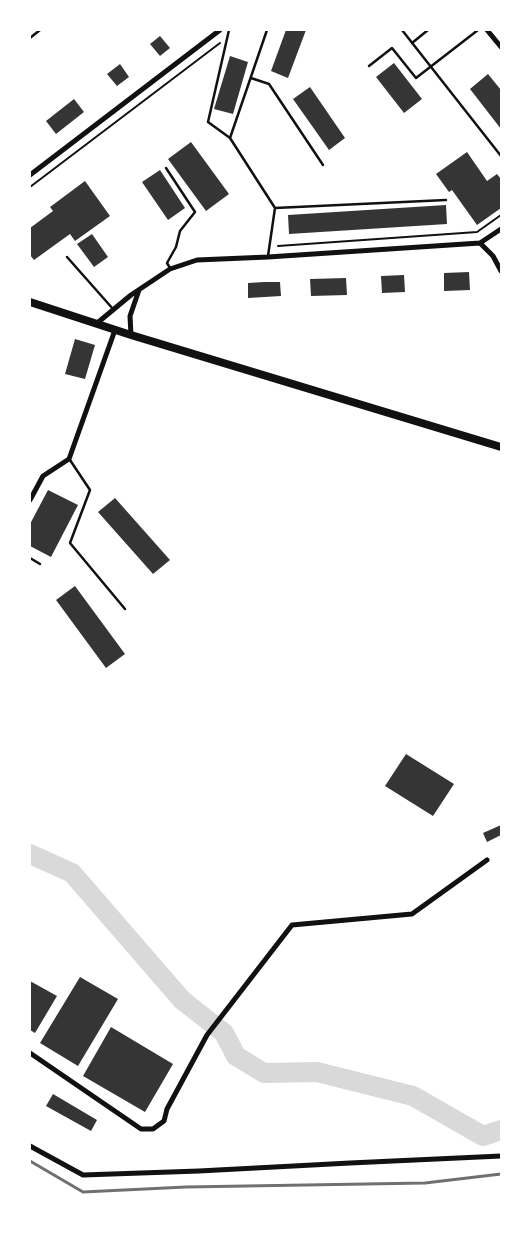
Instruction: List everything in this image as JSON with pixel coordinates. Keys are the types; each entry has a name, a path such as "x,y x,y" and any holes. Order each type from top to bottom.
{"main road":[{"path":"30,302 95,324 501,447"}],"street":[{"path":"30,175 220,30"},
{"path":"487,30 501,47"},
{"path":"95,324 170,269 197,260 268,257 480,242 501,229"},
{"path":"480,242 492,256 501,271"},
{"path":"131,335 130,316 139,290"},
{"path":"30,500 43,476 69,459 115,330"},
{"path":"30,1053 141,1129 153,1129 164,1121 168,1109 207,1034 292,925 412,914 487,860"},
{"path":"30,1146 83,1175 501,1156"}],"lane":[{"path":"30,38 40,30"},
{"path":"229,30 208,122 230,138 275,208 268,257"},
{"path":"230,138 268,30"},
{"path":"402,30 501,156"},
{"path":"412,43 428,30"},
{"path":"369,66 392,48 416,78 478,30"},
{"path":"251,78 269,84 323,165"},
{"path":"166,168 195,212 180,230 176,247 167,263 170,269"},
{"path":"275,208 446,200"},
{"path":"67,257 113,310"},
{"path":"69,459 90,490 70,543 125,609"},
{"path":"30,558 40,564"}],"path":[{"path":"30,187 217,45"},
{"path":"278,246 477,232 501,215"}],"building":[{"path":"286,30 306,30 288,78 271,71"},
{"path":"160,36 170,48 160,56 150,44"},
{"path":"230,56 248,62 233,114 214,109"},
{"path":"394,63 422,99 404,113 376,77"},
{"path":"120,64 129,77 117,86 107,74"},
{"path":"488,74 501,90 501,129 470,89"},
{"path":"310,87 345,138 329,150 293,99"},
{"path":"74,99 84,112 56,134 46,121"},
{"path":"191,142 229,194 206,211 168,159"},
{"path":"467,152 487,181 497,174 501,179 501,208 477,225 452,190 449,192 436,174"},
{"path":"160,170 185,208 168,220 142,182"},
{"path":"85,181 110,216 75,241 70,234 34,260 30,255 30,228 53,211 50,207"},
{"path":"446,205 447,224 289,234 288,215"},
{"path":"92,234 108,257 94,267 77,244"},
{"path":"469,272 470,290 444,291 444,273"},
{"path":"404,275 405,292 382,293 381,276"},
{"path":"346,278 347,295 311,296 310,279"},
{"path":"280,282 281,296 248,298 248,283"},
{"path":"75,339 95,345 85,379 65,374"},
{"path":"48,490 78,505 51,557 30,546 30,524"},
{"path":"115,498 170,560 153,574 98,512"},
{"path":"75,586 125,654 106,668 56,600"},
{"path":"406,754 454,784 433,816 385,786"},
{"path":"501,825 501,835 487,842 483,833"},
{"path":"80,977 118,999 78,1066 40,1043"},
{"path":"30,981 57,996 35,1033 30,1030"},
{"path":"111,1027 173,1064 145,1112 83,1076"},
{"path":"53,1094 97,1120 91,1131 46,1106"}],"waterway":[{"path":"30,854 72,873 182,1000 224,1033 236,1056 264,1073 317,1072 413,1096 483,1136 501,1130"}],"railway":[{"path":"30,1161 83,1192 186,1187 425,1183 501,1174"}]}
